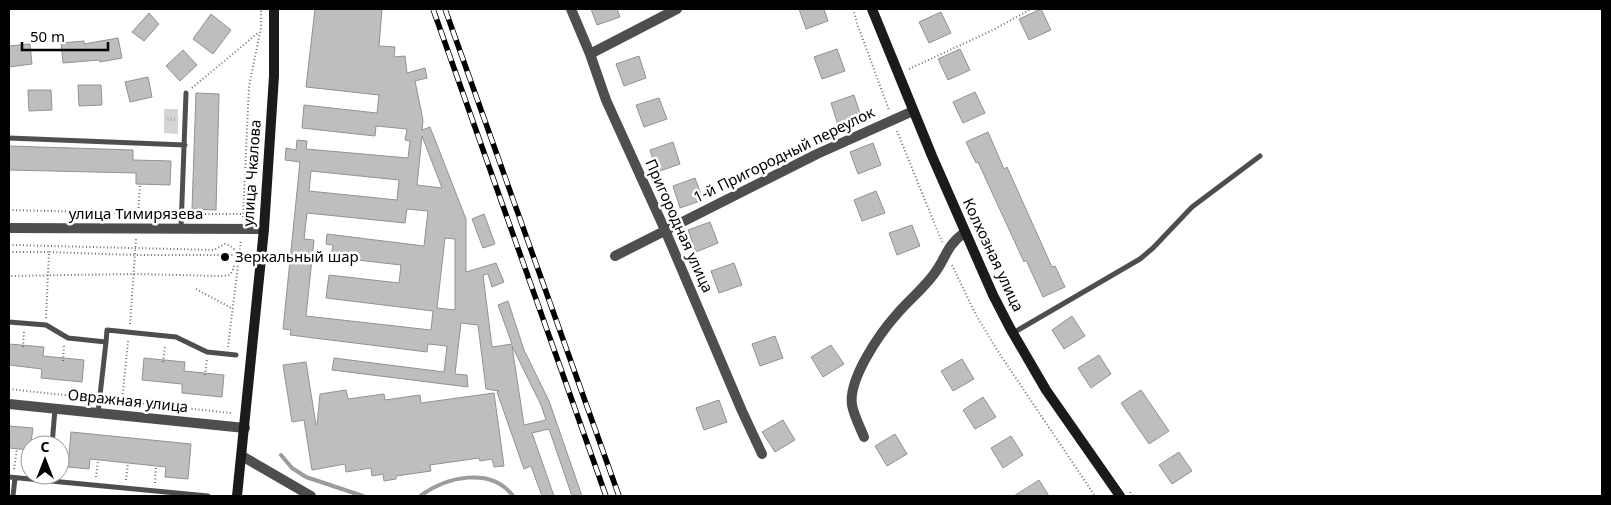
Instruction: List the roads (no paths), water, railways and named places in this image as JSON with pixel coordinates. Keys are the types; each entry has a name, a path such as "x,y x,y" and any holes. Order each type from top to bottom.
{"main road":[{"name":"улица Чкалова","path":"237,496 264,229 274,76 274,9"},
{"name":"Колхозная улица","path":"872,9 897,74 993,295 1013,334 1046,390 1120,496"}],"street":[{"name":"Пригородная улица","path":"571,9 590,54 606,100 666,230 738,402 762,454"},
{"path":"590,54 678,9"},
{"name":"1-й Пригородный переулок","path":"615,256 817,154 913,111"},
{"name":"улица Тимирязева","path":"9,228 264,229"},
{"path":"864,437 852,405 854,382 878,339 897,313 935,274 955,239 965,232"},
{"name":"Овражная улица","path":"9,404 245,428"},
{"path":"242,456 311,496"}],"lane":[{"path":"181,229 186,93"},
{"path":"9,138 185,145"},
{"path":"1013,334 1140,259 1192,207 1260,156"},
{"path":"9,322 46,326 65,336 106,342"},
{"path":"98,413 107,330 176,337 207,352 236,355"},
{"path":"53,435 55,409"},
{"path":"12,478 13,496"},
{"path":"70,483 154,491 176,495 208,496"},
{"path":"119,496 122,488"}],"waterway":[{"path":"281,455 292,468 306,477 363,496"},
{"path":"420,496 442,484 468,478 481,478 493,481 504,487 513,496"}],"railway":[{"path":"433,9 606,496"},
{"path":"445,9 619,496"}],"place":[{"name":"Зеркальный шар","path":"225,257"}]}
